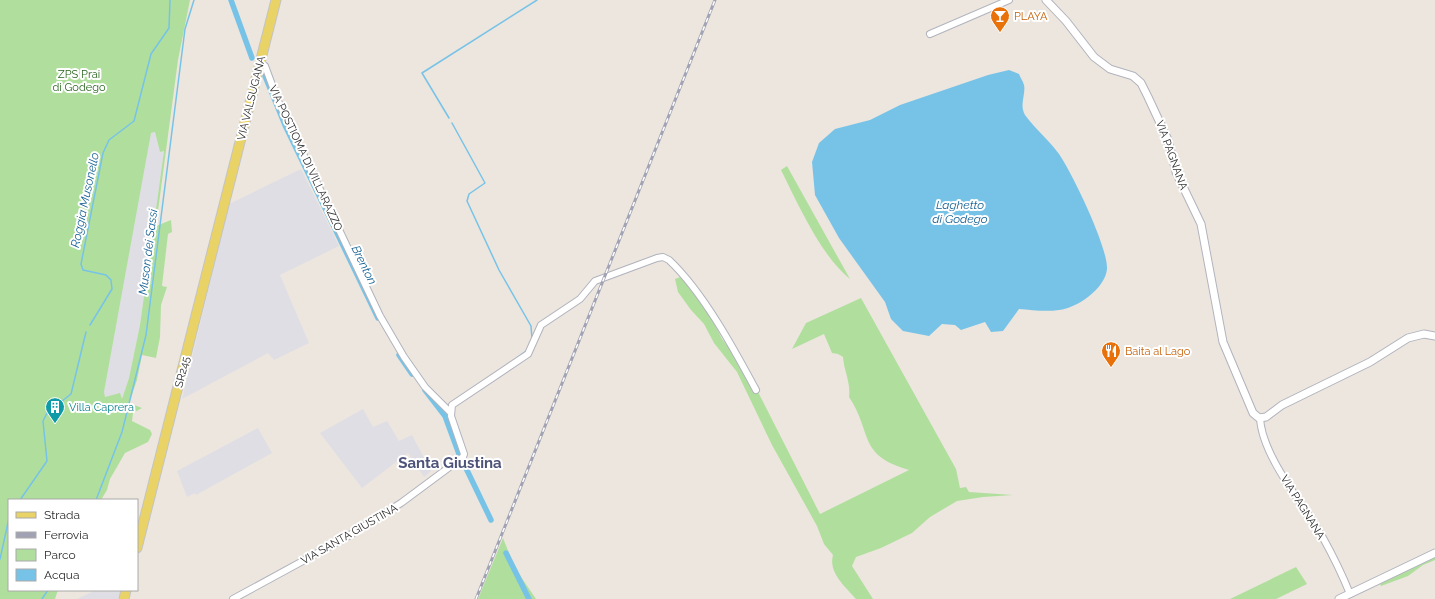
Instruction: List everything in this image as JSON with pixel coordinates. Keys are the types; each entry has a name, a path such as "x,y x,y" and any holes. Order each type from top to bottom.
{"main road":[{"name":"VIA VALSUGANA","path":"226,196 276,0"},
{"name":"SR245","path":"138,544 226,196"}],"street":[{"path":"930,34 1009,0"},
{"name":"VIA PAGNANA","path":"1046,0 1066,21 1094,57 1110,69 1133,76 1141,83 1148,96 1168,140 1176,172 1202,227 1224,347 1253,413 1260,418 1262,432 1278,466 1321,536 1350,594"},
{"name":"VIA POSTIOMA DI VILLARAZZO","path":"260,63 265,66 278,100 380,316 430,394 447,410 464,454 459,460"},
{"path":"447,410 459,399 528,354 541,325 580,299 595,282 663,257 676,267 706,306 736,353 756,390"},
{"path":"1260,418 1266,417 1282,404 1375,360 1408,338 1424,334 1435,336"},
{"name":"VIA SANTA GIUSTINA","path":"233,599 345,538 396,507 459,460"},
{"path":"1340,599 1435,553"}],"shaded area":[{"path":"155,132 160,152 164,151 140,325 129,378 122,400 105,397 100,377 143,135"},
{"path":"301,169 339,246 280,275 309,343 274,360 268,353 182,399 229,204"},
{"path":"363,409 373,427 387,421 399,441 412,435 431,471 424,477 408,453 362,488 320,433"},
{"path":"258,428 272,453 196,495 195,493 187,497 177,471"},
{"path":"94,591 121,591 118,599 77,599"}],"green space":[{"name":"ZPS Prai di Godego","path":"0,0 190,0 178,60 156,226 171,220 172,232 168,234 162,286 167,287 161,305 160,337 156,358 142,355 137,380 129,403 142,408 133,413 132,421 150,430 152,434 148,442 125,453 110,479 107,490 102,499 8,499 8,591 58,591 55,599 0,599","holes":["155,132 160,152 164,151 140,325 129,378 122,399 120,393 105,397 104,392 151,133"]},
{"path":"787,166 850,279 829,257 811,229 781,170"},
{"path":"683,276 709,313 722,339 726,344 734,348 753,392 757,390 820,514 909,470 892,464 873,450 849,397 849,387 843,357 832,353 824,334 792,349 806,323 861,298 956,469 960,488 966,487 969,492 1013,495 983,497 957,501 930,517 912,533 881,548 856,557 852,566 873,599 856,599 835,574 832,562 833,555 824,544 817,526 772,445 737,372 714,343 704,324 691,310 678,292 675,279"},
{"path":"503,538 515,568 536,599 478,599"},
{"path":"1435,555 1435,560 1423,565 1408,576 1381,586 1380,584"},
{"path":"1296,567 1307,584 1276,599 1230,599"}],"water":[{"name":"Laghetto di Godego","path":"1009,70 1019,74 1024,84 1023,111 1025,115 1051,144 1065,163 1088,210 1102,244 1106,259 1107,269 1105,276 1096,290 1074,306 1049,311 1019,309 1003,331 991,332 985,322 961,330 955,325 942,324 929,336 903,331 891,319 885,302 839,238 815,195 812,162 819,143 835,129 870,120 900,105 988,75"}],"waterway":[{"name":"Roggia Musonello","path":"90,325 112,289 111,280 106,275 83,270 81,264 103,153 109,140 134,121 151,54 169,28 170,0"},
{"name":"Muson dei Sassi","path":"96,499 122,432 146,335 185,29 194,0"},
{"name":"Brenton","path":"231,0 252,58"},
{"path":"449,118 422,73 537,0"},
{"name":"Brenton","path":"265,76 285,125 378,318"},
{"path":"452,123 485,183 469,194 467,201 499,270 531,326 532,339"},
{"name":"Roggia Musonello","path":"21,499 47,461 43,421 47,413 71,394 86,332"},
{"path":"518,357 526,351"},
{"name":"Brenton","path":"399,355 412,374"},
{"name":"Brenton","path":"425,390 445,416 459,454"},
{"name":"Brenton","path":"445,416 446,410"},
{"name":"Brenton","path":"465,466 491,520"},
{"name":"Roggia Musonello","path":"0,559 8,523"},
{"name":"Brenton","path":"506,553 529,599"},
{"name":"Muson dei Sassi","path":"42,599 47,591"}],"railway":[{"path":"476,599 715,0"}],"place":[{"name":"PLAYA","path":"1000,33"},
{"name":"Baita al Lago","path":"1111,368"},
{"name":"Villa Caprera","path":"55,424"}],"district":[{"name":"Santa Giustina","path":"450,463"}]}
